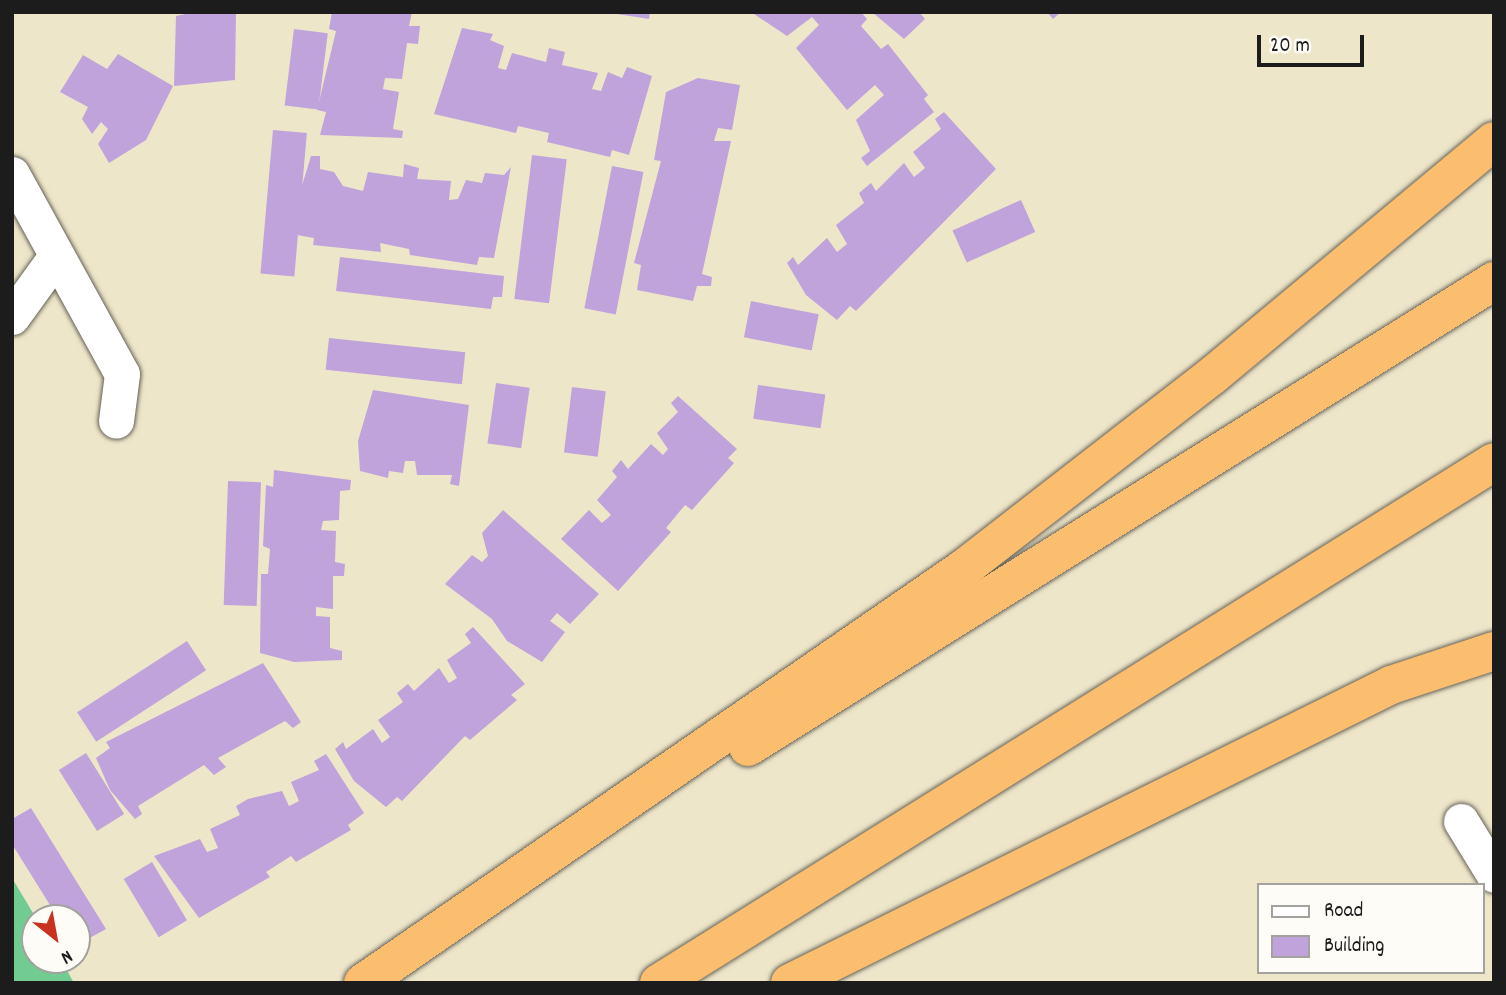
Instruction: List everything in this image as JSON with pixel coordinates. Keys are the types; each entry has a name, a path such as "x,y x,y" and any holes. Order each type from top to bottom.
{"highway":[{"path":"363,983 963,569 1212,376 1494,141"},
{"path":"371,983 1494,281"},
{"path":"659,983 1494,462"},
{"path":"790,983 1391,685 1494,651"}],"street":[{"path":"12,174 122,374 116,421"},
{"path":"12,317 56,256"},
{"path":"1461,821 1494,875"}],"green space":[{"path":"12,878 28,904 21,904 21,974 69,974 74,983 12,983"}],"building":[{"path":"195,12 236,12 235,80 174,86 176,16"},
{"path":"332,12 412,12 409,26 420,26 418,44 407,43 402,79 385,78 383,89 399,92 393,129 403,131 402,138 320,135 326,112 317,110 336,31 329,29"},
{"path":"617,12 650,12 649,19"},
{"path":"751,12 861,12 867,19 861,26 881,49 888,44 928,95 924,99 934,112 867,166 861,158 870,151 856,120 884,95 875,85 847,110 796,48 819,25 812,17 787,36"},
{"path":"872,12 919,12 925,19 904,39"},
{"path":"1047,12 1061,12 1053,19"},
{"path":"462,28 493,34 490,40 504,46 498,68 506,70 512,53 546,62 549,48 565,52 562,65 598,73 592,89 601,91 608,72 622,78 627,67 652,76 629,155 612,150 610,157 547,142 549,133 518,126 516,133 434,114"},
{"path":"294,29 328,33 318,110 285,105"},
{"path":"118,54 173,86 146,140 109,163 98,144 108,129 101,122 92,134 82,119 88,107 60,92 83,55 107,69"},
{"path":"698,78 740,85 732,130 718,128 714,141 731,141 702,274 712,277 711,286 697,286 693,301 637,290 641,265 634,263 661,161 654,160 666,92"},
{"path":"944,112 996,169 856,311 850,306 837,320 806,295 787,263 793,257 798,265 827,238 837,252 847,244 836,225 864,203 859,193 871,183 876,191 904,163 914,177 925,168 913,152 941,129 935,119"},
{"path":"273,130 307,133 294,276 260,273"},
{"path":"532,155 567,159 549,303 514,299"},
{"path":"311,156 320,156 320,169 334,172 343,186 363,191 368,172 403,177 404,164 419,168 417,179 451,181 449,200 458,199 466,180 482,183 485,173 504,175 511,167 494,258 479,257 477,265 410,255 409,249 380,243 381,252 313,245 314,238 297,235 297,202"},
{"path":"612,166 643,172 616,314 584,308"},
{"path":"1021,200 1035,232 967,262 952,231"},
{"path":"340,257 504,276 502,297 493,297 491,309 336,291"},
{"path":"751,301 819,314 812,350 744,337"},
{"path":"329,338 465,352 462,384 326,370"},
{"path":"496,383 530,388 521,448 488,443"},
{"path":"758,385 825,394 821,428 753,419"},
{"path":"572,387 606,391 598,457 564,453"},
{"path":"373,390 469,405 459,486 450,484 452,475 417,475 415,461 405,461 403,473 389,471 388,478 360,471 358,441"},
{"path":"678,396 737,449 728,458 734,463 692,510 685,505 666,528 671,532 618,591 561,539 589,510 602,523 611,515 597,500 617,477 612,471 621,460 628,469 651,444 663,455 668,449 657,433 678,412 671,403"},
{"path":"274,470 351,480 350,490 340,491 339,520 323,521 321,530 336,531 335,562 345,564 344,576 333,576 333,609 316,607 316,616 330,617 330,648 342,651 342,660 294,662 260,653 261,574 268,574 270,549 263,546 266,485 273,487"},
{"path":"228,481 261,482 257,606 224,605"},
{"path":"503,510 599,594 570,624 557,613 550,621 565,632 542,662 507,641 492,619 445,584 472,555 482,562 488,556 482,533"},
{"path":"473,627 525,684 511,695 517,700 470,740 465,736 402,801 397,797 386,807 354,781 335,749 343,742 346,749 373,729 382,743 390,737 378,720 403,702 397,693 408,684 414,691 439,668 449,683 457,678 447,660 471,643 465,634"},
{"path":"187,641 206,670 96,742 77,712"},
{"path":"263,663 301,722 293,728 285,721 218,758 226,767 214,775 204,765 138,806 142,814 135,819 110,790 96,758 110,748 106,742"},
{"path":"86,753 124,814 97,831 59,770"},
{"path":"326,754 364,813 348,825 351,830 296,862 291,856 266,872 270,877 199,918 154,856 200,839 207,852 218,848 210,829 240,815 236,806 248,799 282,791 289,806 299,801 291,782 319,770 314,761"},
{"path":"31,808 91,904 49,904 12,844 12,819"},
{"path":"152,862 187,920 159,937 124,879"},
{"path":"91,905 106,929 91,937"}]}
